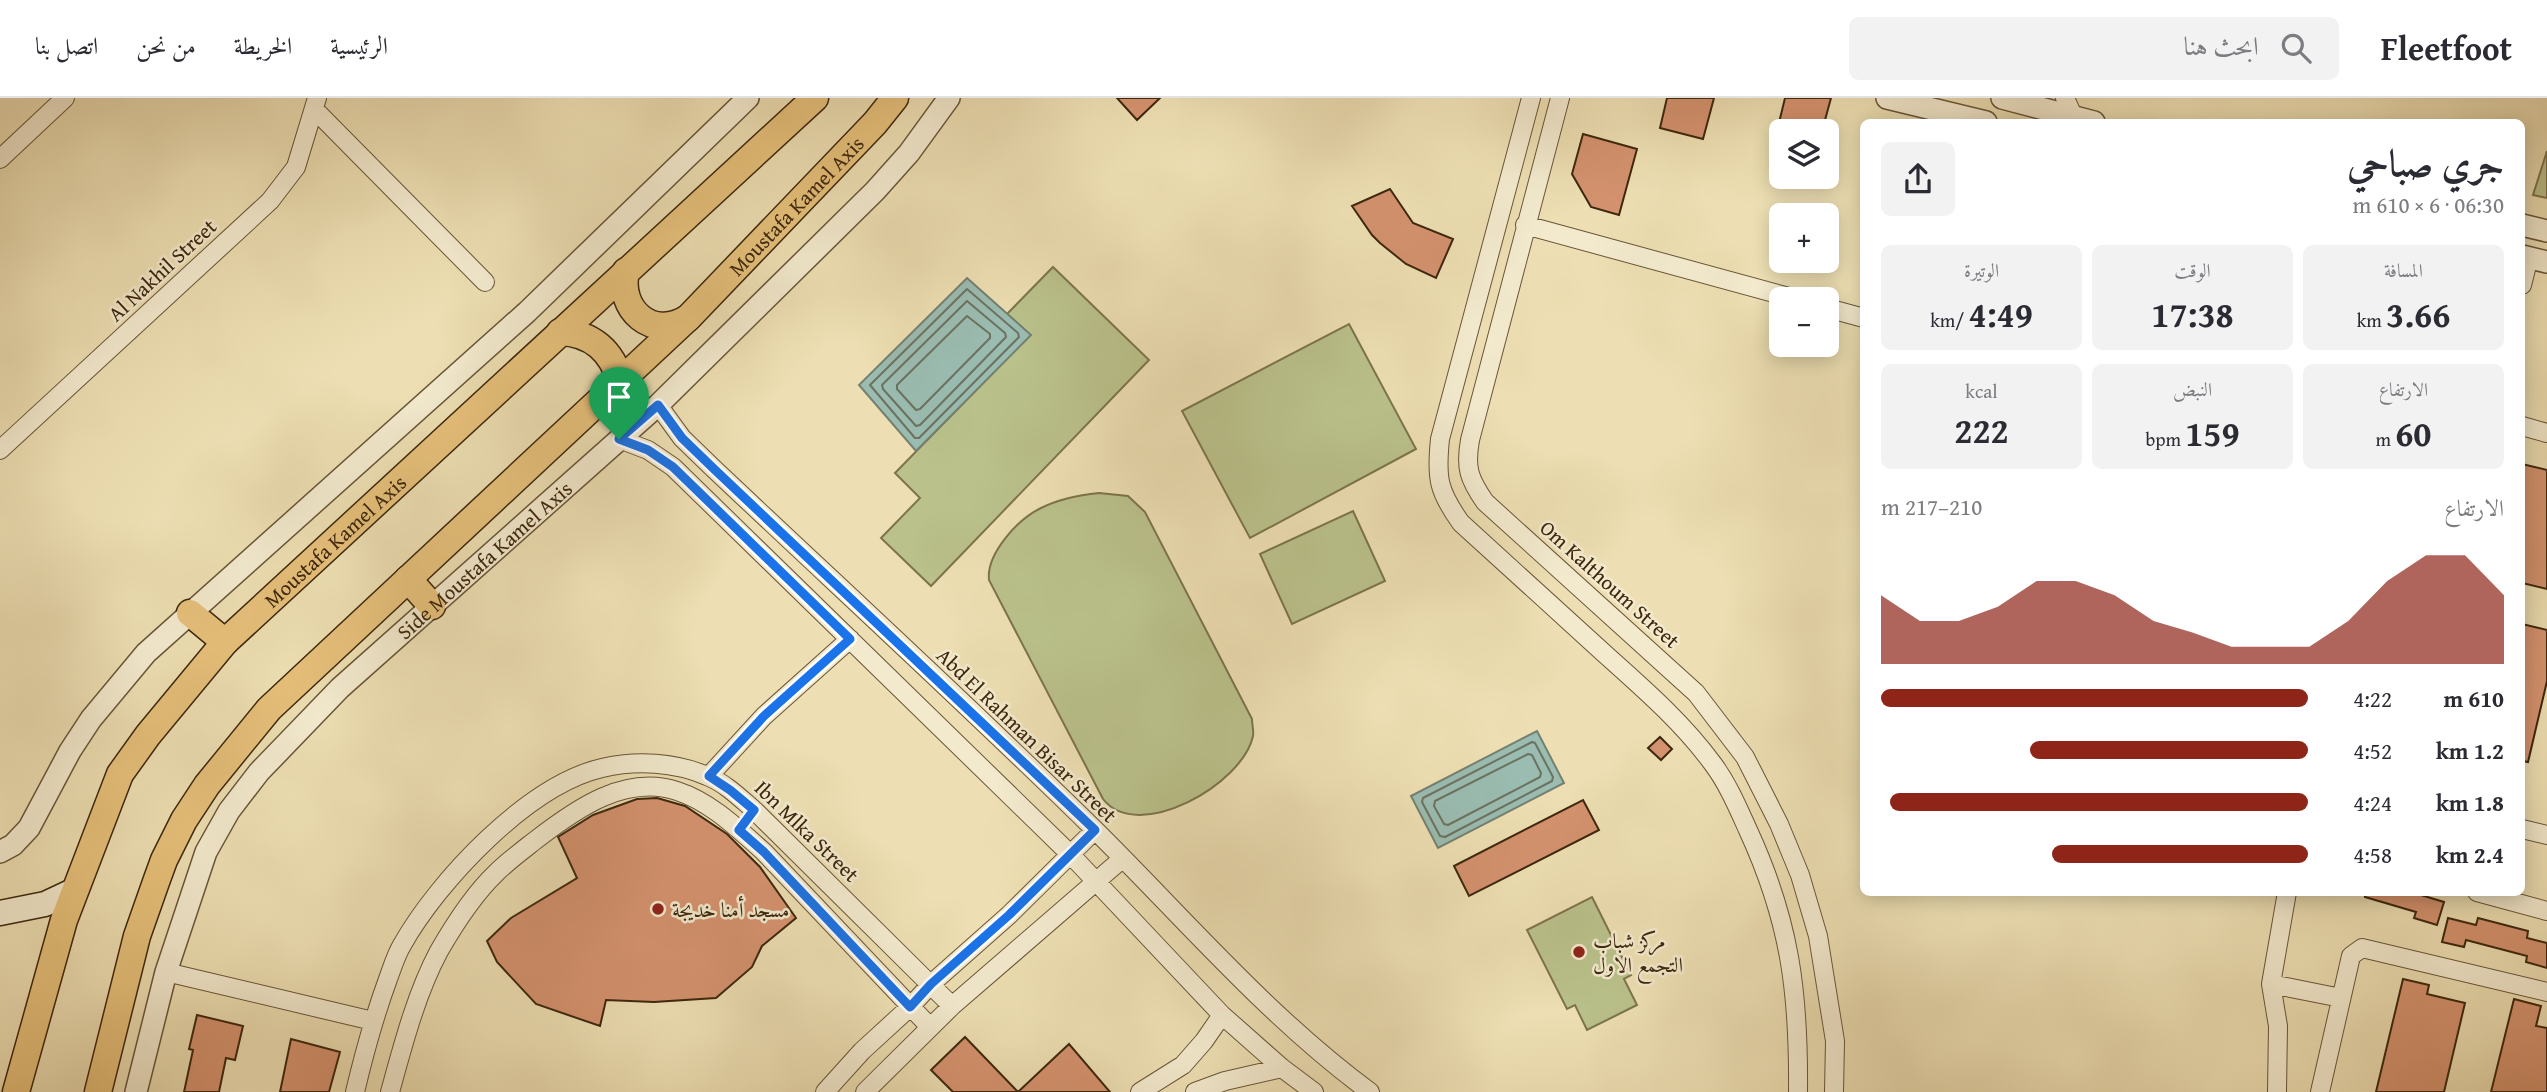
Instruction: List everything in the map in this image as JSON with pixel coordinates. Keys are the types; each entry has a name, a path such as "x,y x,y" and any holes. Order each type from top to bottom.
{"main road":[{"name":"Moustafa Kamel Axis","path":"16,1092 64,920 75,890 121,774 148,735 225,642 815,98"},
{"name":"Moustafa Kamel Axis","path":"97,1092 137,936 164,860 184,820 207,785 269,709 690,316 895,98"},
{"path":"626,271 624,291 627,301 639,316 655,325 665,326 674,325 690,316"},
{"path":"560,332 581,335 600,345 613,362 620,382"},
{"path":"408,579 432,606"},
{"path":"190,613 225,642"},
{"path":"0,914 30,909 75,890"}],"street":[{"path":"0,159 65,98"},
{"path":"1,852 22,838 70,751 91,719 146,653 527,312 748,98"},
{"name":"Side Moustafa Kamel Axis","path":"136,1092 166,972 206,852 229,811 258,772 340,688 658,405 875,191 909,153 949,98"},
{"path":"1531,98 1440,439 1439,481 1445,501 1461,523 1683,727 1714,766 1755,845 1784,923 1794,976 1799,1045 1798,1092"},
{"name":"Om Kalthoum Street","path":"1560,98 1468,448 1468,470 1473,486 1485,502 1696,693 1745,757 1779,824 1800,875 1818,936 1835,1041 1834,1092"},
{"path":"1887,98 1974,119"},
{"path":"2002,98 2080,119"},
{"path":"2064,98 2083,119"},
{"path":"315,104 485,282"},
{"name":"Al Nakhil Street","path":"0,450 270,201 296,167 315,104"},
{"path":"1525,225 1769,292"},
{"path":"2525,226 2547,231"},
{"path":"2525,278 2533,258"},
{"path":"1839,311 1860,316"},
{"path":"1467,337 1497,344"},
{"name":"Abd El Rahman Bisar Street","path":"658,405 682,438 1095,830 1292,1030 1370,1092"},
{"path":"2525,427 2547,433"},
{"path":"619,439 648,450 673,467 1071,855 1222,1015 1282,1068 1314,1092"},
{"path":"709,776 764,716 850,639"},
{"name":"Ibn Mlka Street","path":"355,1092 373,1021 400,947 431,900 469,856 515,816 559,786 601,768 642,763 682,767 709,776 730,790 754,810 952,1006"},
{"path":"390,1092 419,996 439,951 495,874 571,813 611,793 648,787 674,790 701,800 739,830 764,852 930,1027"},
{"path":"739,830 754,810"},
{"path":"825,1092 862,1051 931,984 1009,915 1095,830"},
{"path":"2525,830 2547,835"},
{"path":"865,1092 952,1006 1122,859"},
{"path":"2277,1092 2278,1026 2271,984 2286,896"},
{"path":"2492,896 2547,911"},
{"path":"2320,1092 2351,956 2362,948 2547,992"},
{"path":"166,972 373,1021"},
{"path":"2271,984 2341,998"},
{"path":"1140,1092 1183,1065 1222,1015"},
{"path":"1195,1092 1225,1081 1282,1068"}],"green space":[{"path":"2547,151 2547,198 2533,195"},
{"path":"1053,267 1149,360 931,586 881,538 920,498 895,473 1030,335 1007,314"},
{"path":"1349,324 1416,449 1250,538 1182,411"},
{"path":"1099,493 1128,496 1145,512 1252,719 1253,736 1245,754 1230,772 1210,789 1187,802 1163,811 1140,815 1119,811 1103,799 989,580 989,570 998,549 1023,520 1055,502"},
{"path":"1353,511 1385,581 1292,624 1260,554"},
{"name":"مركز شباب التجمع الاول","path":"1592,897 1631,975 1624,979 1637,1005 1587,1030 1575,1005 1567,1009 1527,930"}],"water":[{"path":"967,278 1031,335 916,451 859,385"},
{"path":"1537,731 1564,783 1438,848 1411,796"}],"building":[{"path":"1117,98 1160,98 1137,120"},
{"path":"1667,98 1714,98 1703,139 1660,128"},
{"path":"1785,98 1831,98 1825,119 1780,119"},
{"path":"1583,134 1637,149 1619,215 1591,207 1572,174"},
{"path":"1390,189 1413,223 1453,239 1436,278 1406,264 1380,243 1352,206"},
{"path":"2525,465 2547,470 2547,589 2525,584"},
{"path":"2525,625 2547,630 2547,681 2528,762 2525,762"},
{"path":"1660,737 1672,749 1661,760 1648,748"},
{"name":"مسجد أمنا خديجة","path":"657,798 685,806 727,834 760,867 796,918 762,946 752,967 716,998 654,1002 606,1000 600,1026 536,1004 497,962 487,941 511,918 577,878 558,837 593,815 637,799"},
{"path":"1583,800 1599,830 1469,896 1454,866"},
{"path":"2424,896 2444,902 2437,925 2414,918 2416,912 2365,897"},
{"path":"2448,918 2476,925 2478,918 2528,931 2527,938 2547,943 2547,968 2526,962 2527,956 2466,940 2464,947 2442,942"},
{"path":"2403,979 2429,985 2427,994 2465,1003 2444,1092 2376,1092"},
{"path":"2514,999 2541,1006 2536,1026 2547,1028 2547,1092 2491,1092"},
{"path":"197,1015 243,1026 235,1060 226,1058 219,1092 184,1092 193,1050 189,1049"},
{"path":"965,1037 1018,1092 953,1092 931,1070"},
{"path":"291,1039 340,1052 329,1092 280,1092"},
{"path":"1069,1044 1110,1092 1018,1092"}],"place":[{"name":"مسجد أمنا خديجة","path":"658,909"},
{"name":"مركز شباب التجمع الاول","path":"1579,952"}],"route":[{"path":"658,405 682,438 1095,830 1009,915 931,984 910,1007 764,852 739,830 754,810 709,776 764,716 850,639 673,467 648,450 619,439 658,405"}]}
